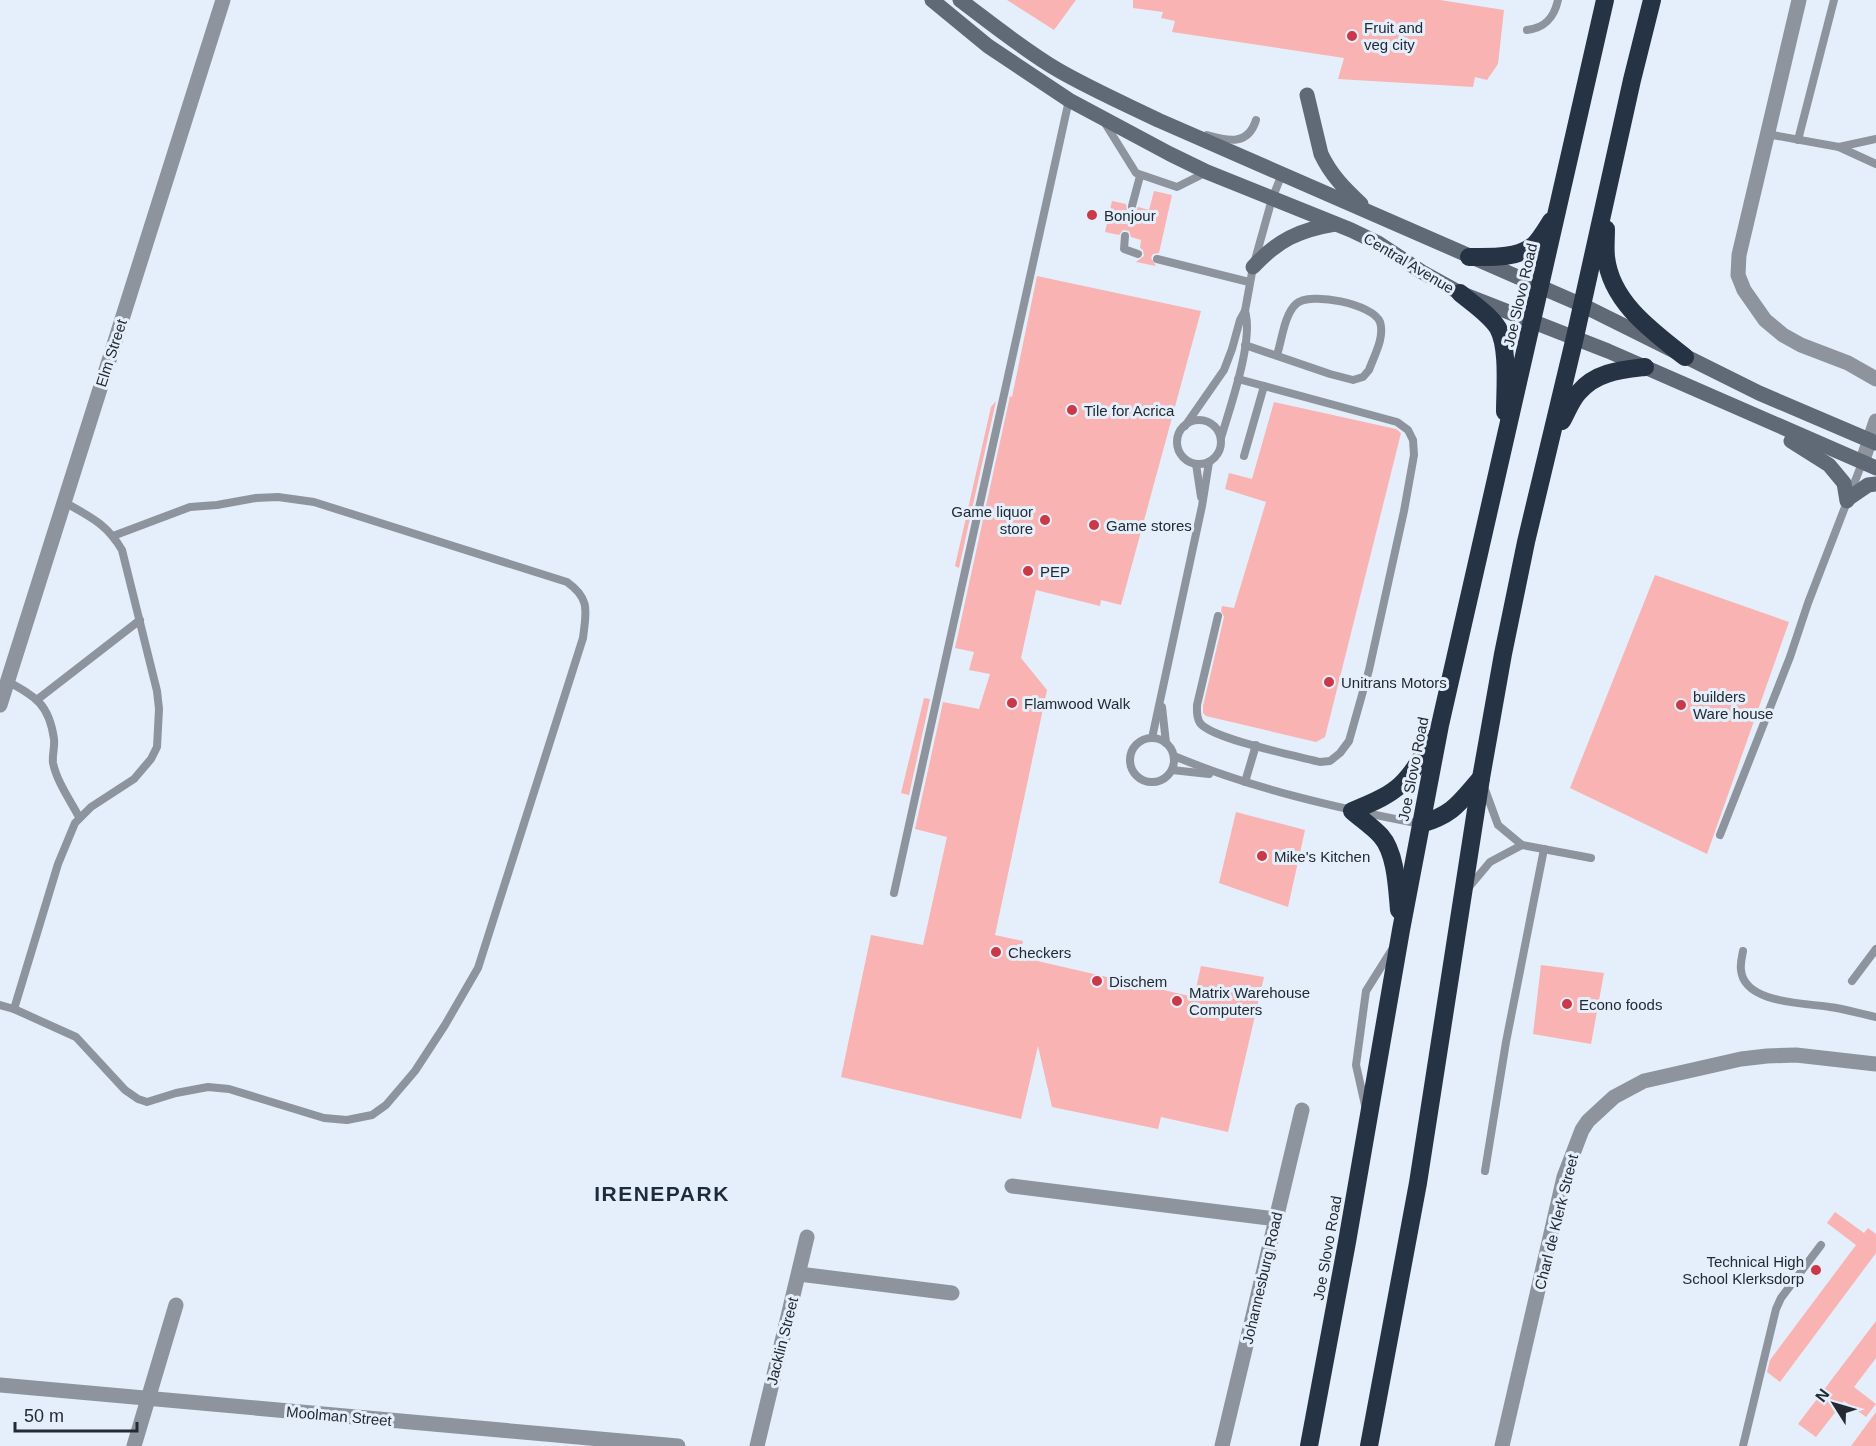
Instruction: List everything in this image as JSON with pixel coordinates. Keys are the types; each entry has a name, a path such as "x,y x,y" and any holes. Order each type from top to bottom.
{"highway":[{"name":"Joe Slovo Road","path":"1309,1446 1400,934 1440,725 1605,0"},
{"path":"1369,1446 1419,1183 1481,778 1526,542 1652,0"},
{"path":"1607,188 1606,258 1619,293 1648,328 1685,357"},
{"path":"1469,257 1501,256 1529,248 1540,238 1557,211"},
{"path":"1460,293 1497,326 1502,336 1505,444"},
{"path":"1551,441 1578,392 1594,378 1613,371 1645,367"},
{"path":"1400,934 1395,872 1386,844 1381,836 1352,811 1380,800 1409,778 1440,725"},
{"path":"1421,824 1451,812 1481,778"}],"street":[{"name":"Elm Street","path":"0,705 4,680 64,502 223,0"},
{"name":"Central Avenue","path":"932,0 988,46 1069,100 1208,172 1378,243 1422,272 1460,293 1575,337 1869,465"},
{"name":"Central Avenue","path":"960,0 1056,69 1158,120 1582,305 1759,393 1873,442"},
{"path":"1798,0 1739,255 1738,275 1744,290 1765,320 1783,335 1801,345 1864,370 1876,378"},
{"path":"1307,94 1321,154 1330,172 1369,212"},
{"path":"1251,274 1267,252 1287,237 1310,228 1335,224"},
{"path":"1733,406 1829,465 1844,483 1848,499 1868,485 1876,484"},
{"path":"1869,465 1876,421"},
{"name":"Charl de Klerk Street","path":"1502,1446 1564,1177 1582,1130 1596,1112 1614,1097 1644,1081 1741,1059 1796,1055 1876,1064"},
{"name":"Johannesburg Road","path":"1222,1446 1302,1110"},
{"path":"1012,1186 1276,1219"},
{"name":"Jacklin Street","path":"757,1446 807,1237"},
{"path":"799,1274 952,1293"},
{"path":"134,1446 176,1305"},
{"name":"Moolman Street","path":"0,1385 678,1446"}],"lane":[{"path":"1527,30 1542,27 1549,21 1558,0"},
{"path":"1798,140 1834,0"},
{"path":"894,893 1069,100"},
{"path":"1101,118 1132,168 1140,176 1177,187 1208,172"},
{"path":"1158,120 1229,141 1249,133 1256,120"},
{"path":"1767,134 1839,147 1876,164"},
{"path":"1839,147 1876,140"},
{"path":"1245,311 1248,322 1245,345 1219,453 1209,462 1196,464 1184,458 1178,446 1180,432 1224,370 1245,311 1251,274 1272,199 1282,174"},
{"path":"1132,206 1140,176"},
{"path":"1125,236 1124,249 1138,254"},
{"path":"1157,259 1251,274"},
{"path":"1245,345 1330,374 1357,379 1366,375 1369,370 1382,334 1381,324 1377,315 1371,311 1349,303 1310,298 1302,300 1293,307 1289,315 1277,355"},
{"path":"1218,616 1197,705 1197,717 1205,728 1236,740 1320,762 1330,761 1340,753 1349,741 1369,670 1404,511 1414,455 1413,440 1408,430 1397,422 1238,379"},
{"path":"1244,456 1264,386"},
{"path":"1185,426 1192,422 1207,422 1214,425 1221,438"},
{"path":"1152,738 1202,506 1209,462"},
{"path":"1196,464 1202,506"},
{"path":"1720,835 1790,657 1848,499 1869,465"},
{"path":"0,1005 76,1037 125,1090 147,1102 176,1093 208,1087 229,1089 324,1118 347,1120 372,1115 386,1105 416,1071 478,968 583,638 586,605 576,588 567,582 314,502 278,497 190,507 113,536"},
{"path":"14,1009 68,837 79,817 106,796 134,779 151,759 157,747 159,709 157,691 122,550 102,524 64,502"},
{"path":"38,699 140,620"},
{"path":"4,680 38,699 50,720 54,742 52,760 79,817"},
{"path":"1161,700 1166,743 1174,756 1245,782 1352,811 1421,824"},
{"path":"1166,743 1152,738 1138,743 1130,756 1132,770 1142,780 1148,782 1162,780 1172,770 1174,756"},
{"path":"1245,782 1256,745"},
{"path":"1172,770 1218,774"},
{"path":"1481,778 1498,825 1522,845 1591,858"},
{"path":"1463,894 1490,862 1522,845"},
{"path":"1485,1171 1506,1042 1544,849"},
{"path":"1852,981 1876,949"},
{"path":"1743,951 1741,972 1747,984 1773,999 1788,1003 1830,1007 1876,1017"},
{"path":"1743,1446 1776,1309 1781,1298 1821,1245"}],"building":[{"path":"1007,0 1076,0 1054,30"},
{"path":"1133,0 1440,0 1504,10 1498,64 1487,80 1475,77 1473,87 1338,79 1344,58 1172,32 1175,21 1161,18 1163,12 1133,8"},
{"path":"1154,191 1172,195 1159,253 1153,254 1151,258 1156,266 1136,262 1144,256 1140,248 1141,240 1131,237 1129,231 1123,230 1119,235 1105,232 1112,201 1126,204 1127,210 1131,212 1136,211 1138,207 1149,210"},
{"name":"Flamwood Walk","path":"1037,276 1201,311 1121,605 1101,600 1100,606 1036,590 1021,658 1047,690 995,935 1023,941 1020,957 1194,997 1201,966 1264,977 1228,1132 1161,1117 1158,1129 1052,1107 1038,1046 1021,1119 841,1077 871,935 923,945 947,837 915,829 943,702 979,709 990,674 969,670 974,652 955,648"},
{"path":"996,401 959,568 955,566 991,407"},
{"path":"1274,402 1396,429 1401,433 1325,737 1316,742 1206,716 1203,713 1224,617 1221,611 1222,606 1234,608 1266,502 1225,489 1229,473 1252,479"},
{"name":"builders Ware house","path":"1655,575 1789,622 1707,854 1570,788"},
{"path":"924,698 930,699 909,795 901,793"},
{"path":"1236,812 1305,830 1288,907 1219,883"},
{"name":"Econo foods","path":"1541,965 1604,973 1591,1044 1533,1034"},
{"path":"1835,1212 1864,1233 1868,1228 1876,1234 1876,1253 1780,1382 1767,1372 1770,1360 1856,1245 1827,1223"},
{"path":"1876,1321 1876,1358 1854,1387 1876,1404 1866,1417 1844,1401 1816,1437 1798,1424"},
{"path":"1876,1412 1876,1446 1851,1446"}],"place":[{"name":"Fruit and veg city","path":"1352,36"},
{"name":"Bonjour","path":"1092,215"},
{"name":"Tile for Acrica","path":"1072,410"},
{"name":"Game liquor store","path":"1045,520"},
{"name":"Game stores","path":"1094,525"},
{"name":"PEP","path":"1028,571"},
{"name":"Unitrans Motors","path":"1329,682"},
{"name":"Flamwood Walk","path":"1012,703"},
{"name":"builders Ware house","path":"1681,705"},
{"name":"Mike's Kitchen","path":"1262,856"},
{"name":"Checkers","path":"996,952"},
{"name":"Dischem","path":"1097,981"},
{"name":"Matrix Warehouse Computers","path":"1177,1001"},
{"name":"Econo foods","path":"1567,1004"},
{"name":"Technical High School Klerksdorp","path":"1816,1270"}],"district":[{"name":"IRENEPARK","path":"662,1193"}]}
